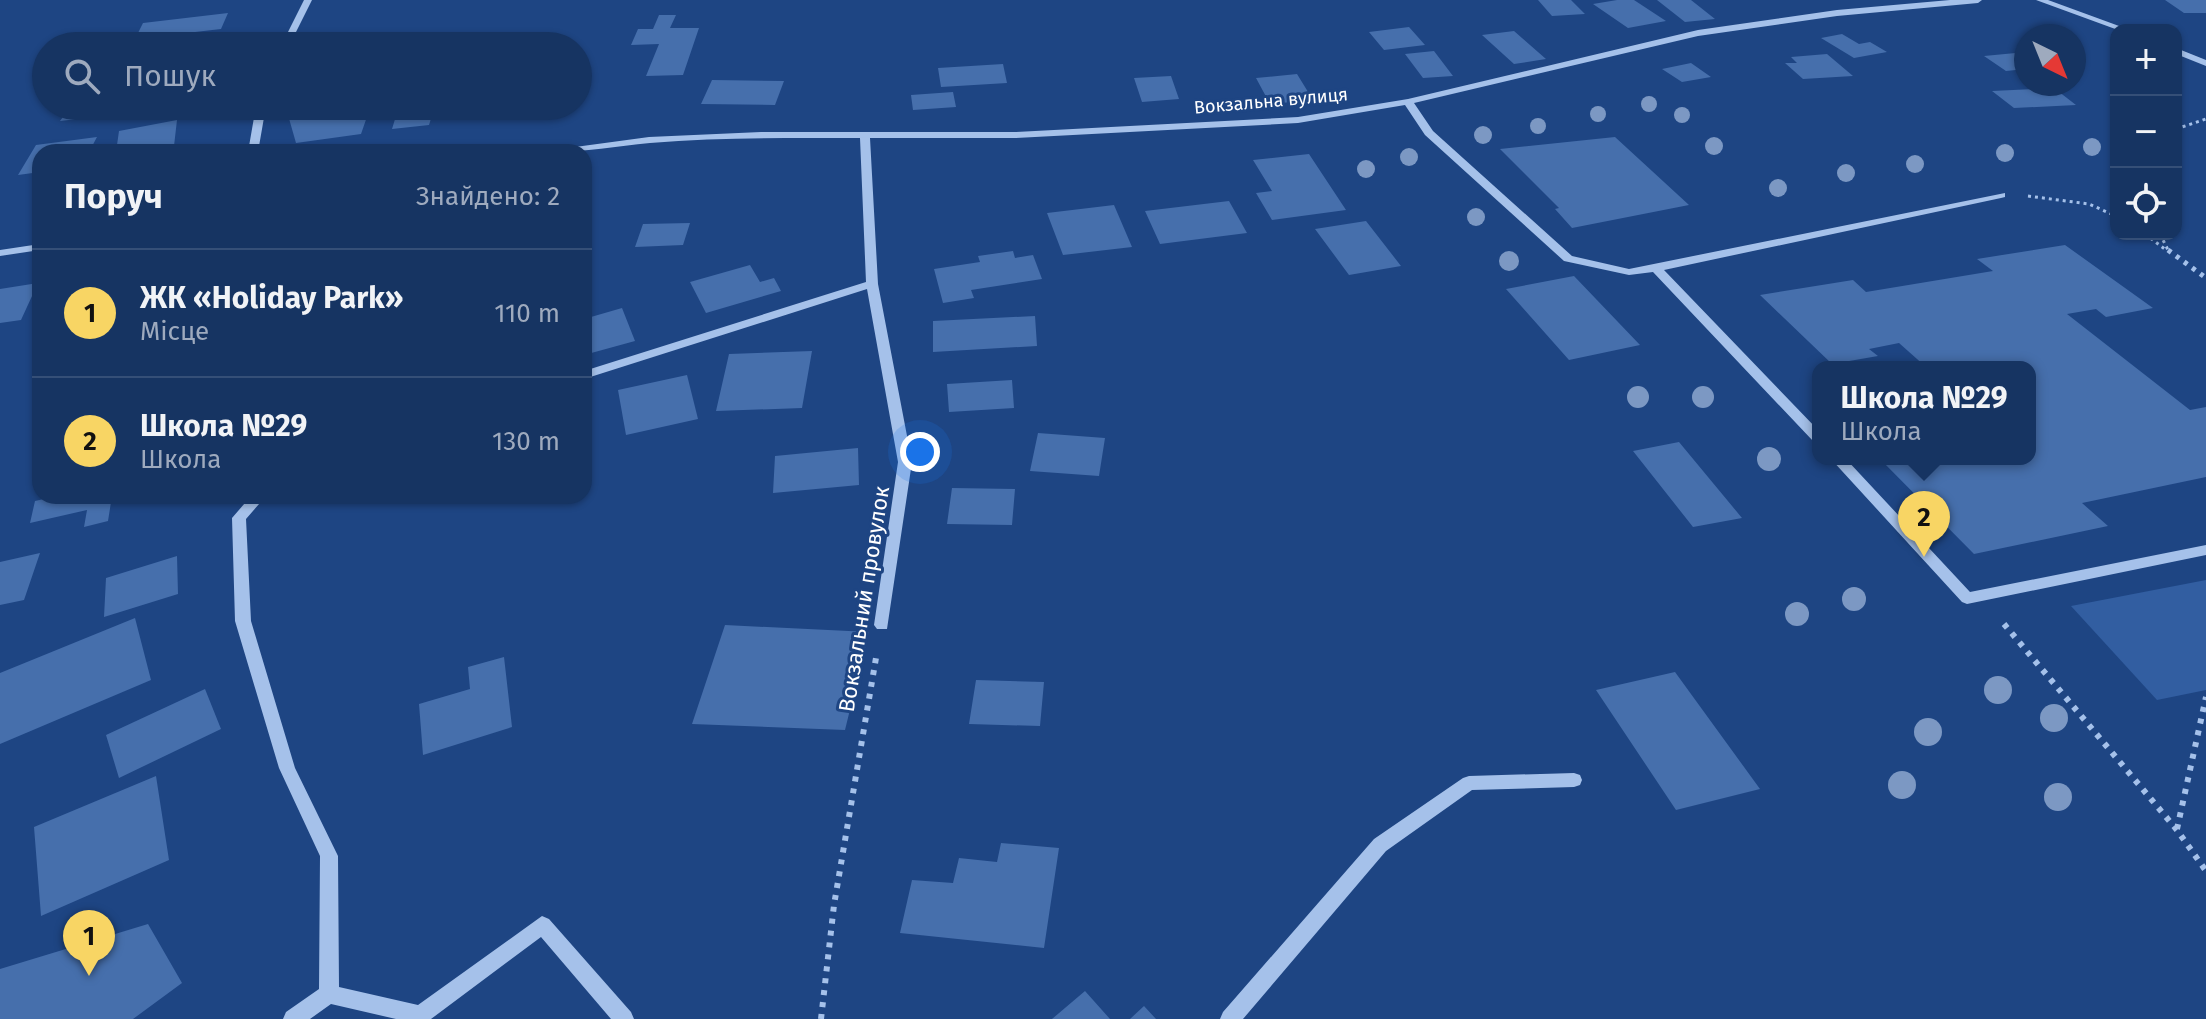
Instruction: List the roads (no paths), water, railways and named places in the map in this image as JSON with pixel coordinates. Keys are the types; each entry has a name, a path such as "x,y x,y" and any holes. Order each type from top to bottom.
{"street":[{"path":"292,32 308,0"},
{"name":"Вокзальна вулиця","path":"592,147 649,140 761,135 865,137 1149,130 1298,120 1408,102 1698,33 1837,13 1978,0"},
{"path":"2040,0 2110,24"},
{"path":"2182,53 2206,63"},
{"path":"1408,102 1429,133 1568,259 1629,272 2001,195"},
{"path":"254,144 259,120"},
{"name":"Вокзальний провулок","path":"865,137 872,284 905,462 882,625"},
{"path":"0,253 32,248"},
{"path":"1656,268 1812,432"},
{"path":"592,372 872,284"},
{"path":"1844,465 1967,598 2206,550"},
{"path":"252,504 239,518 243,621 287,768 329,856 329,994"},
{"path":"1230,1019 1380,845 1469,783 1574,780"},
{"path":"293,1019 329,994 418,1017 542,925 624,1019"}],"place":[{"name":"Школа №29","path":"1924,557"},
{"name":"ЖК «Holiday Park»","path":"89,976"}]}
